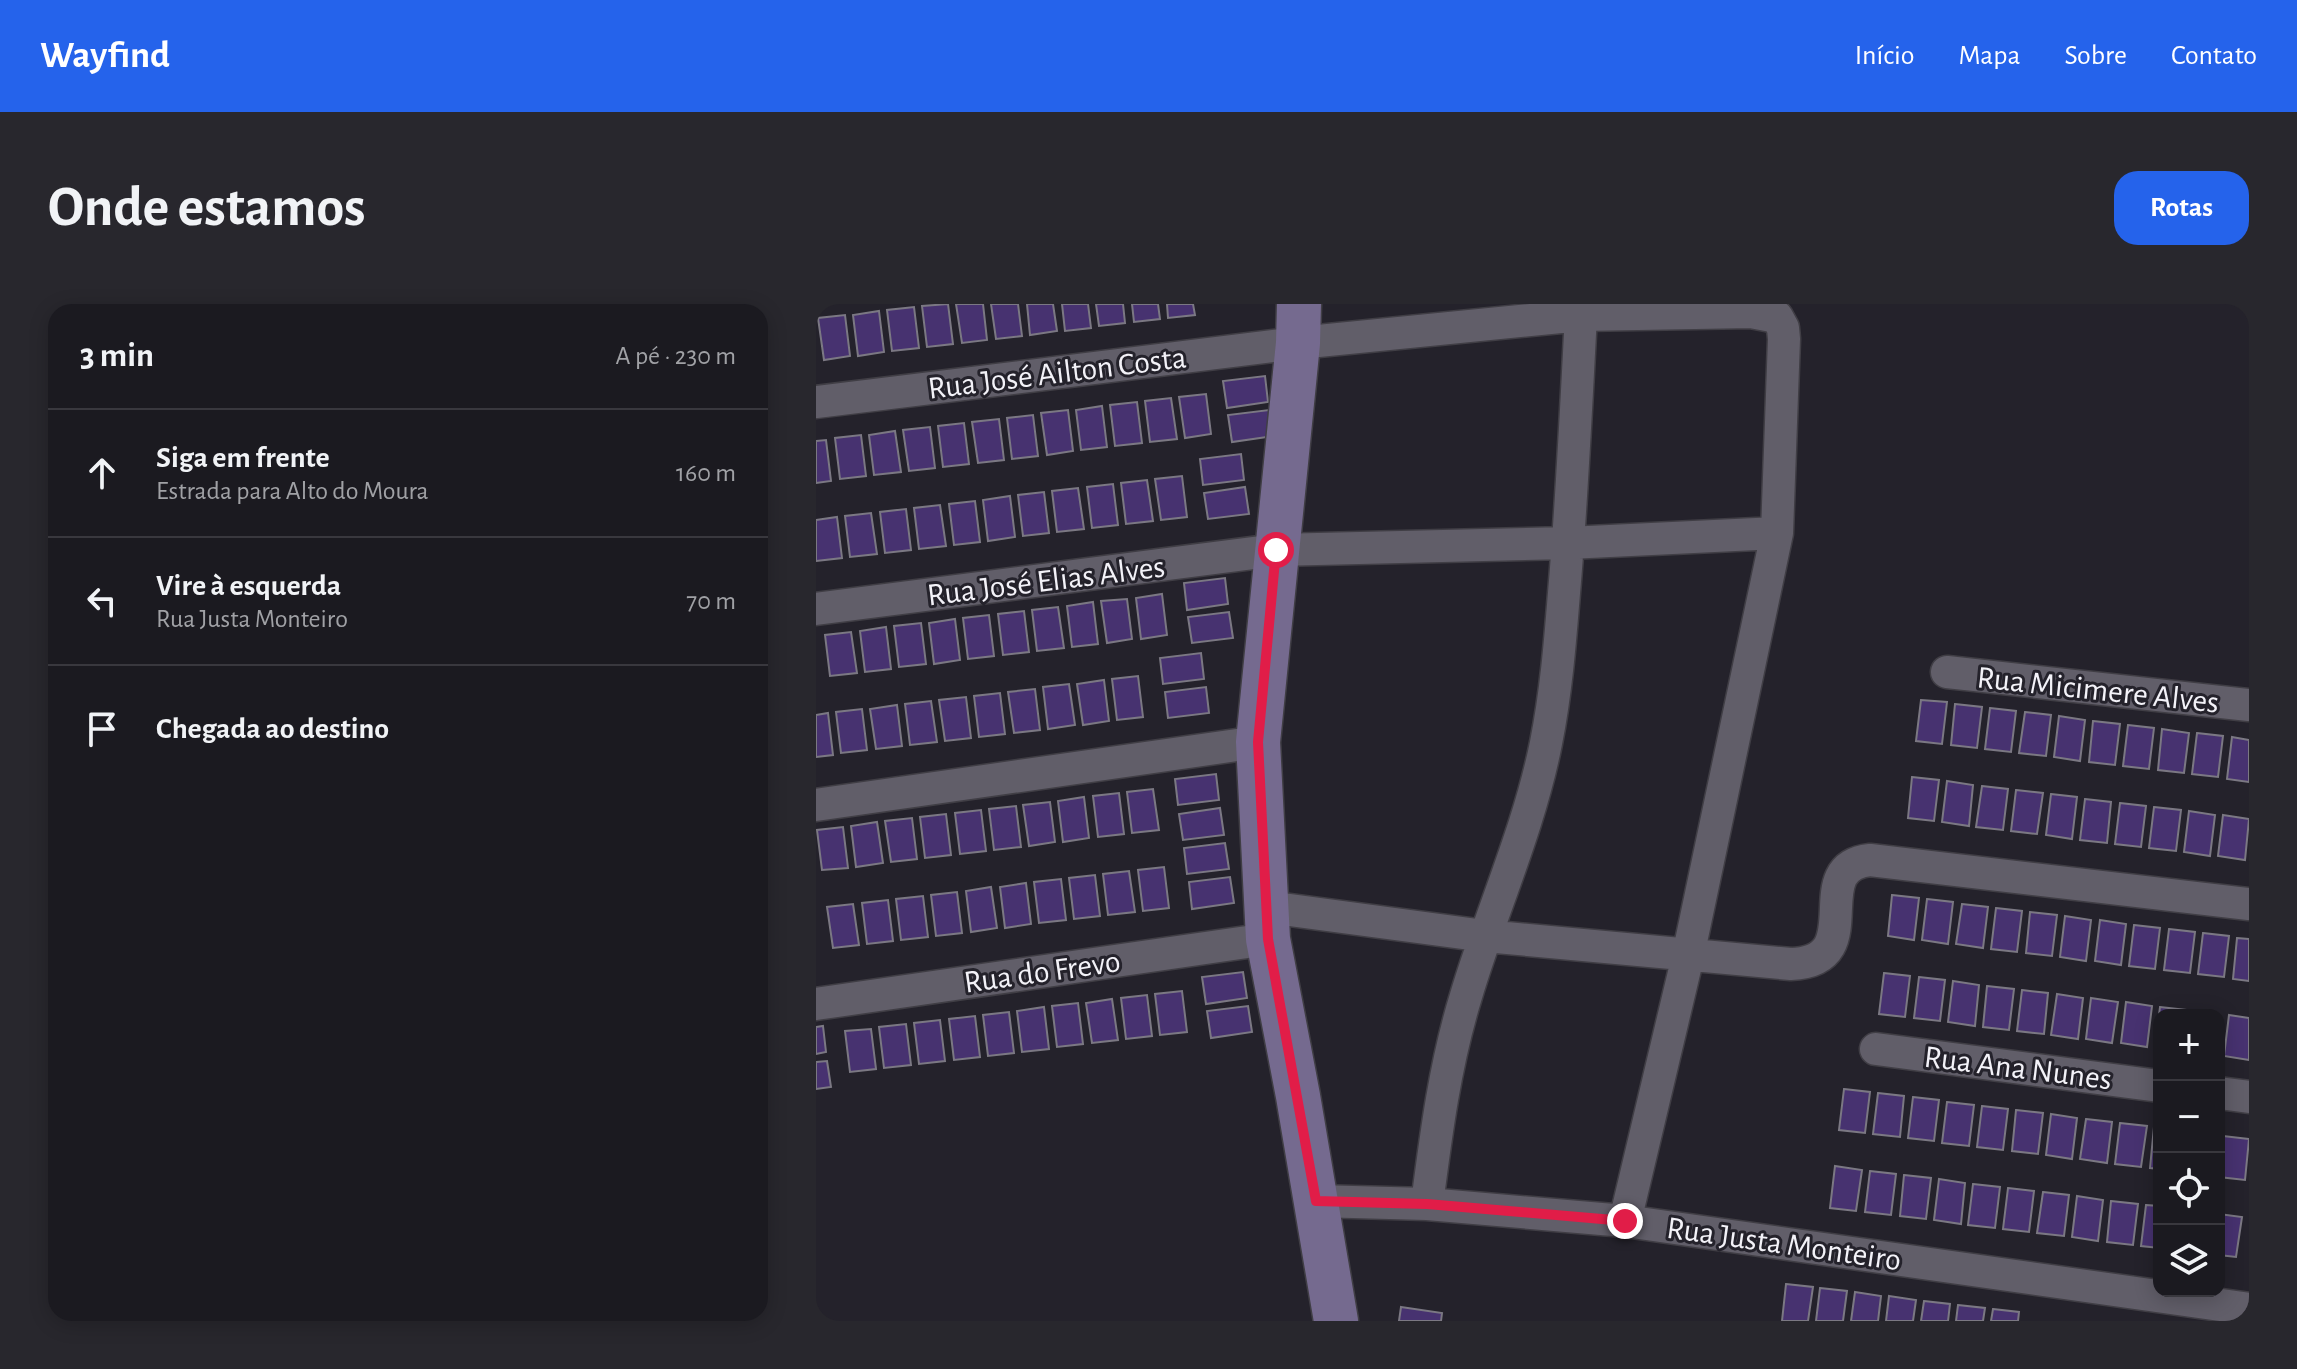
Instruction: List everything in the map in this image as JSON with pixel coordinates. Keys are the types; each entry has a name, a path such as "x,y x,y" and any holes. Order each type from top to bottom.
{"street":[{"name":"Rua José Ailton Costa","path":"816,402 1299,323 1751,312 1777,317 1783,328 1777,533"},
{"path":"1427,1204 1453,1039 1533,797 1546,742 1559,658 1581,315"},
{"path":"1299,323 1258,742 1267,923 1336,1321"},
{"path":"1625,1221 1688,956 1777,533"},
{"name":"Rua José Elias Alves","path":"816,609 1276,550 1568,543 1777,533"},
{"name":"Rua Micimere Alves","path":"1947,672 2249,705"},
{"path":"816,805 1258,742"},
{"name":"Rua do Frevo","path":"816,1004 1267,923 1485,936 1688,956 1809,963 1820,959 1828,950 1833,936 1837,891 1846,867 1870,860 2249,904"},
{"name":"Rua Ana Nunes","path":"1876,1049 2153,1085"},
{"path":"2225,1094 2249,1097"},
{"name":"Rua Justa Monteiro","path":"1316,1201 1427,1204 1625,1221 2249,1309"}],"building":[{"path":"948,304 953,344 927,347 922,306"},
{"path":"956,304 983,304 987,340 962,343"},
{"path":"991,304 1018,304 1022,336 996,339"},
{"path":"1027,304 1053,304 1057,331 1030,335"},
{"path":"1062,304 1088,304 1091,328 1065,331"},
{"path":"1096,304 1123,304 1125,323 1099,326"},
{"path":"1132,304 1158,304 1160,319 1134,322"},
{"path":"1167,304 1193,304 1195,315 1168,318"},
{"path":"914,307 919,348 892,351 887,310"},
{"path":"879,311 884,352 858,356 853,315"},
{"path":"845,315 850,356 824,360 818,318"},
{"path":"1265,376 1268,402 1227,408 1223,381"},
{"path":"1206,394 1211,434 1185,438 1179,397"},
{"path":"1171,398 1177,439 1150,442 1145,401"},
{"path":"1137,402 1142,443 1115,446 1110,405"},
{"path":"1102,406 1107,447 1081,450 1076,410"},
{"path":"1068,410 1073,451 1047,455 1041,413"},
{"path":"1269,410 1273,436 1232,442 1228,415"},
{"path":"1033,415 1038,456 1012,459 1007,418"},
{"path":"999,419 1004,460 978,463 972,422"},
{"path":"964,423 969,464 943,467 938,426"},
{"path":"930,427 935,468 909,471 903,430"},
{"path":"895,431 901,472 874,475 869,435"},
{"path":"861,435 866,476 840,479 835,438"},
{"path":"826,440 831,481 816,483 816,441"},
{"path":"1241,454 1244,480 1203,485 1200,459"},
{"path":"1182,476 1187,517 1161,520 1155,479"},
{"path":"1147,480 1153,521 1126,524 1121,483"},
{"path":"1113,484 1118,525 1092,528 1087,487"},
{"path":"1245,487 1249,514 1208,519 1204,493"},
{"path":"1078,488 1084,529 1057,532 1052,491"},
{"path":"1044,492 1049,533 1023,536 1018,495"},
{"path":"1010,496 1015,537 988,541 983,500"},
{"path":"975,501 980,542 954,545 949,504"},
{"path":"940,505 946,546 919,549 914,508"},
{"path":"906,509 911,550 885,553 880,512"},
{"path":"871,513 877,554 850,557 845,516"},
{"path":"837,517 842,558 816,561 816,520"},
{"path":"1225,578 1228,604 1187,610 1184,583"},
{"path":"1162,594 1167,635 1141,639 1136,598"},
{"path":"1127,599 1132,639 1107,643 1101,601"},
{"path":"1093,602 1098,644 1072,647 1067,606"},
{"path":"1058,607 1064,648 1037,651 1032,610"},
{"path":"1024,611 1029,652 1003,655 998,614"},
{"path":"1229,612 1233,638 1192,643 1188,617"},
{"path":"989,615 994,656 968,659 963,618"},
{"path":"955,619 960,660 934,664 929,623"},
{"path":"921,623 926,664 899,667 894,626"},
{"path":"886,627 891,669 865,672 860,631"},
{"path":"851,632 857,673 830,676 825,635"},
{"path":"1201,653 1204,679 1163,684 1160,658"},
{"path":"1138,676 1143,717 1117,720 1112,679"},
{"path":"1104,680 1109,721 1083,725 1077,684"},
{"path":"1069,684 1075,725 1048,729 1043,687"},
{"path":"1206,687 1209,713 1168,718 1165,692"},
{"path":"1035,689 1040,730 1014,733 1008,692"},
{"path":"1000,693 1005,734 979,737 974,696"},
{"path":"966,697 971,738 945,741 939,700"},
{"path":"1921,700 1947,702 1942,744 1916,741"},
{"path":"931,701 937,742 910,745 905,704"},
{"path":"1955,704 1982,707 1977,748 1951,745"},
{"path":"897,705 902,746 876,749 870,709"},
{"path":"1990,708 2016,711 2011,752 1985,749"},
{"path":"862,709 867,750 841,753 836,712"},
{"path":"2025,712 2051,715 2046,756 2019,753"},
{"path":"828,713 833,755 816,757 816,715"},
{"path":"2059,716 2085,720 2080,761 2054,757"},
{"path":"2093,721 2120,724 2115,765 2089,762"},
{"path":"2128,725 2154,728 2149,769 2123,766"},
{"path":"2162,729 2189,733 2184,773 2158,770"},
{"path":"2197,733 2223,736 2218,777 2192,774"},
{"path":"2232,737 2249,740 2249,782 2227,779"},
{"path":"1216,774 1219,800 1178,805 1175,779"},
{"path":"1912,777 1939,780 1934,821 1908,818"},
{"path":"1947,781 1973,785 1969,826 1942,822"},
{"path":"1982,786 2008,789 2003,830 1976,827"},
{"path":"1153,789 1159,830 1132,833 1127,792"},
{"path":"2016,790 2043,793 2037,834 2011,831"},
{"path":"1119,793 1124,834 1098,837 1093,796"},
{"path":"2051,794 2077,797 2072,839 2046,835"},
{"path":"1084,797 1089,838 1063,842 1058,801"},
{"path":"2085,799 2111,802 2107,843 2080,840"},
{"path":"1050,802 1055,842 1029,846 1023,805"},
{"path":"2120,803 2146,806 2141,847 2115,844"},
{"path":"1016,806 1021,847 994,850 989,809"},
{"path":"2154,807 2181,810 2176,851 2149,848"},
{"path":"1220,808 1224,835 1183,840 1179,814"},
{"path":"981,810 986,851 960,854 955,813"},
{"path":"2189,811 2215,815 2210,856 2184,852"},
{"path":"946,814 951,855 925,858 920,817"},
{"path":"2223,815 2249,819 2245,860 2218,856"},
{"path":"912,818 917,859 891,862 885,821"},
{"path":"877,822 883,863 856,867 851,826"},
{"path":"843,827 848,868 822,870 817,830"},
{"path":"1225,843 1229,869 1187,874 1184,848"},
{"path":"1164,867 1169,908 1143,911 1138,870"},
{"path":"1129,871 1135,912 1108,915 1103,874"},
{"path":"1095,875 1100,916 1074,919 1069,878"},
{"path":"1230,877 1234,903 1192,909 1189,882"},
{"path":"1061,879 1066,920 1039,923 1034,882"},
{"path":"1026,883 1031,924 1005,928 1000,887"},
{"path":"991,887 997,928 971,932 966,891"},
{"path":"957,892 962,933 936,936 931,895"},
{"path":"1892,895 1919,898 1914,940 1888,936"},
{"path":"923,896 928,937 901,940 896,899"},
{"path":"1927,899 1953,902 1948,944 1922,940"},
{"path":"888,900 893,941 867,944 862,903"},
{"path":"853,904 859,945 833,948 827,907"},
{"path":"1962,904 1988,907 1983,948 1956,944"},
{"path":"1996,908 2022,911 2017,952 1991,949"},
{"path":"2030,912 2057,915 2052,956 2026,953"},
{"path":"2065,916 2091,920 2086,961 2060,957"},
{"path":"2100,920 2126,924 2121,965 2095,961"},
{"path":"2134,925 2160,928 2155,969 2129,966"},
{"path":"2169,929 2195,932 2190,973 2164,970"},
{"path":"2203,933 2229,936 2224,977 2198,974"},
{"path":"2237,938 2249,939 2249,981 2233,979"},
{"path":"1243,972 1247,998 1206,1004 1202,977"},
{"path":"1884,973 1910,976 1905,1017 1879,1014"},
{"path":"1919,977 1945,980 1940,1021 1914,1018"},
{"path":"1953,981 1979,985 1975,1026 1948,1022"},
{"path":"1987,986 2014,989 2009,1030 1983,1027"},
{"path":"2022,990 2048,993 2044,1034 2017,1031"},
{"path":"1182,991 1187,1032 1160,1035 1155,994"},
{"path":"2057,994 2083,998 2078,1039 2051,1035"},
{"path":"1147,995 1152,1036 1126,1039 1121,998"},
{"path":"2091,998 2118,1002 2112,1043 2086,1039"},
{"path":"1112,999 1118,1040 1092,1043 1086,1003"},
{"path":"2126,1002 2152,1006 2147,1047 2121,1043"},
{"path":"1078,1003 1083,1044 1057,1047 1052,1006"},
{"path":"1248,1006 1252,1032 1211,1038 1207,1011"},
{"path":"1044,1007 1049,1049 1022,1052 1017,1011"},
{"path":"1009,1012 1014,1053 988,1056 983,1015"},
{"path":"2229,1015 2249,1018 2249,1060 2225,1056"},
{"path":"975,1016 980,1057 954,1060 949,1019"},
{"path":"940,1020 945,1061 919,1064 914,1023"},
{"path":"906,1024 911,1065 884,1068 879,1027"},
{"path":"823,1026 826,1052 816,1054 816,1027"},
{"path":"871,1029 876,1069 850,1072 845,1031"},
{"path":"827,1061 831,1087 816,1089 816,1062"},
{"path":"1844,1089 1870,1092 1865,1133 1839,1130"},
{"path":"1878,1093 1904,1096 1900,1137 1873,1134"},
{"path":"1913,1097 1939,1100 1934,1141 1908,1138"},
{"path":"1947,1102 1974,1105 1969,1146 1942,1143"},
{"path":"1982,1106 2008,1109 2003,1150 1977,1147"},
{"path":"2016,1110 2043,1113 2038,1154 2012,1151"},
{"path":"2051,1114 2077,1118 2072,1159 2046,1155"},
{"path":"2086,1119 2112,1122 2107,1163 2080,1159"},
{"path":"2120,1123 2147,1126 2141,1167 2115,1164"},
{"path":"2225,1136 2249,1139 2245,1180 2225,1178"},
{"path":"2153,1137 2153,1168 2150,1168"},
{"path":"1835,1166 1862,1170 1856,1211 1830,1208"},
{"path":"1870,1171 1896,1174 1891,1215 1865,1212"},
{"path":"1904,1175 1931,1178 1926,1219 1900,1216"},
{"path":"1939,1179 1965,1183 1961,1224 1934,1220"},
{"path":"1973,1184 2000,1187 1995,1228 1968,1225"},
{"path":"2008,1188 2034,1191 2029,1232 2003,1229"},
{"path":"2043,1192 2069,1195 2064,1236 2037,1233"},
{"path":"2077,1196 2103,1200 2098,1241 2072,1237"},
{"path":"2111,1201 2138,1204 2133,1245 2107,1242"},
{"path":"2146,1205 2153,1206 2153,1247 2141,1246"},
{"path":"2225,1215 2242,1217 2236,1257 2225,1256"},
{"path":"1786,1284 1813,1287 1808,1321 1782,1321"},
{"path":"1820,1288 1847,1291 1843,1321 1816,1321"},
{"path":"1855,1292 1881,1296 1878,1321 1851,1321"},
{"path":"1889,1296 1916,1300 1913,1321 1886,1321"},
{"path":"1924,1301 1950,1304 1948,1321 1921,1321"},
{"path":"1958,1305 1985,1308 1983,1321 1956,1321"},
{"path":"1401,1307 1442,1313 1441,1321 1399,1321"},
{"path":"1993,1309 2019,1312 2018,1321 1991,1321"}],"route":[{"path":"1276,550 1258,742 1268,939 1316,1201 1427,1204 1625,1221"}]}
